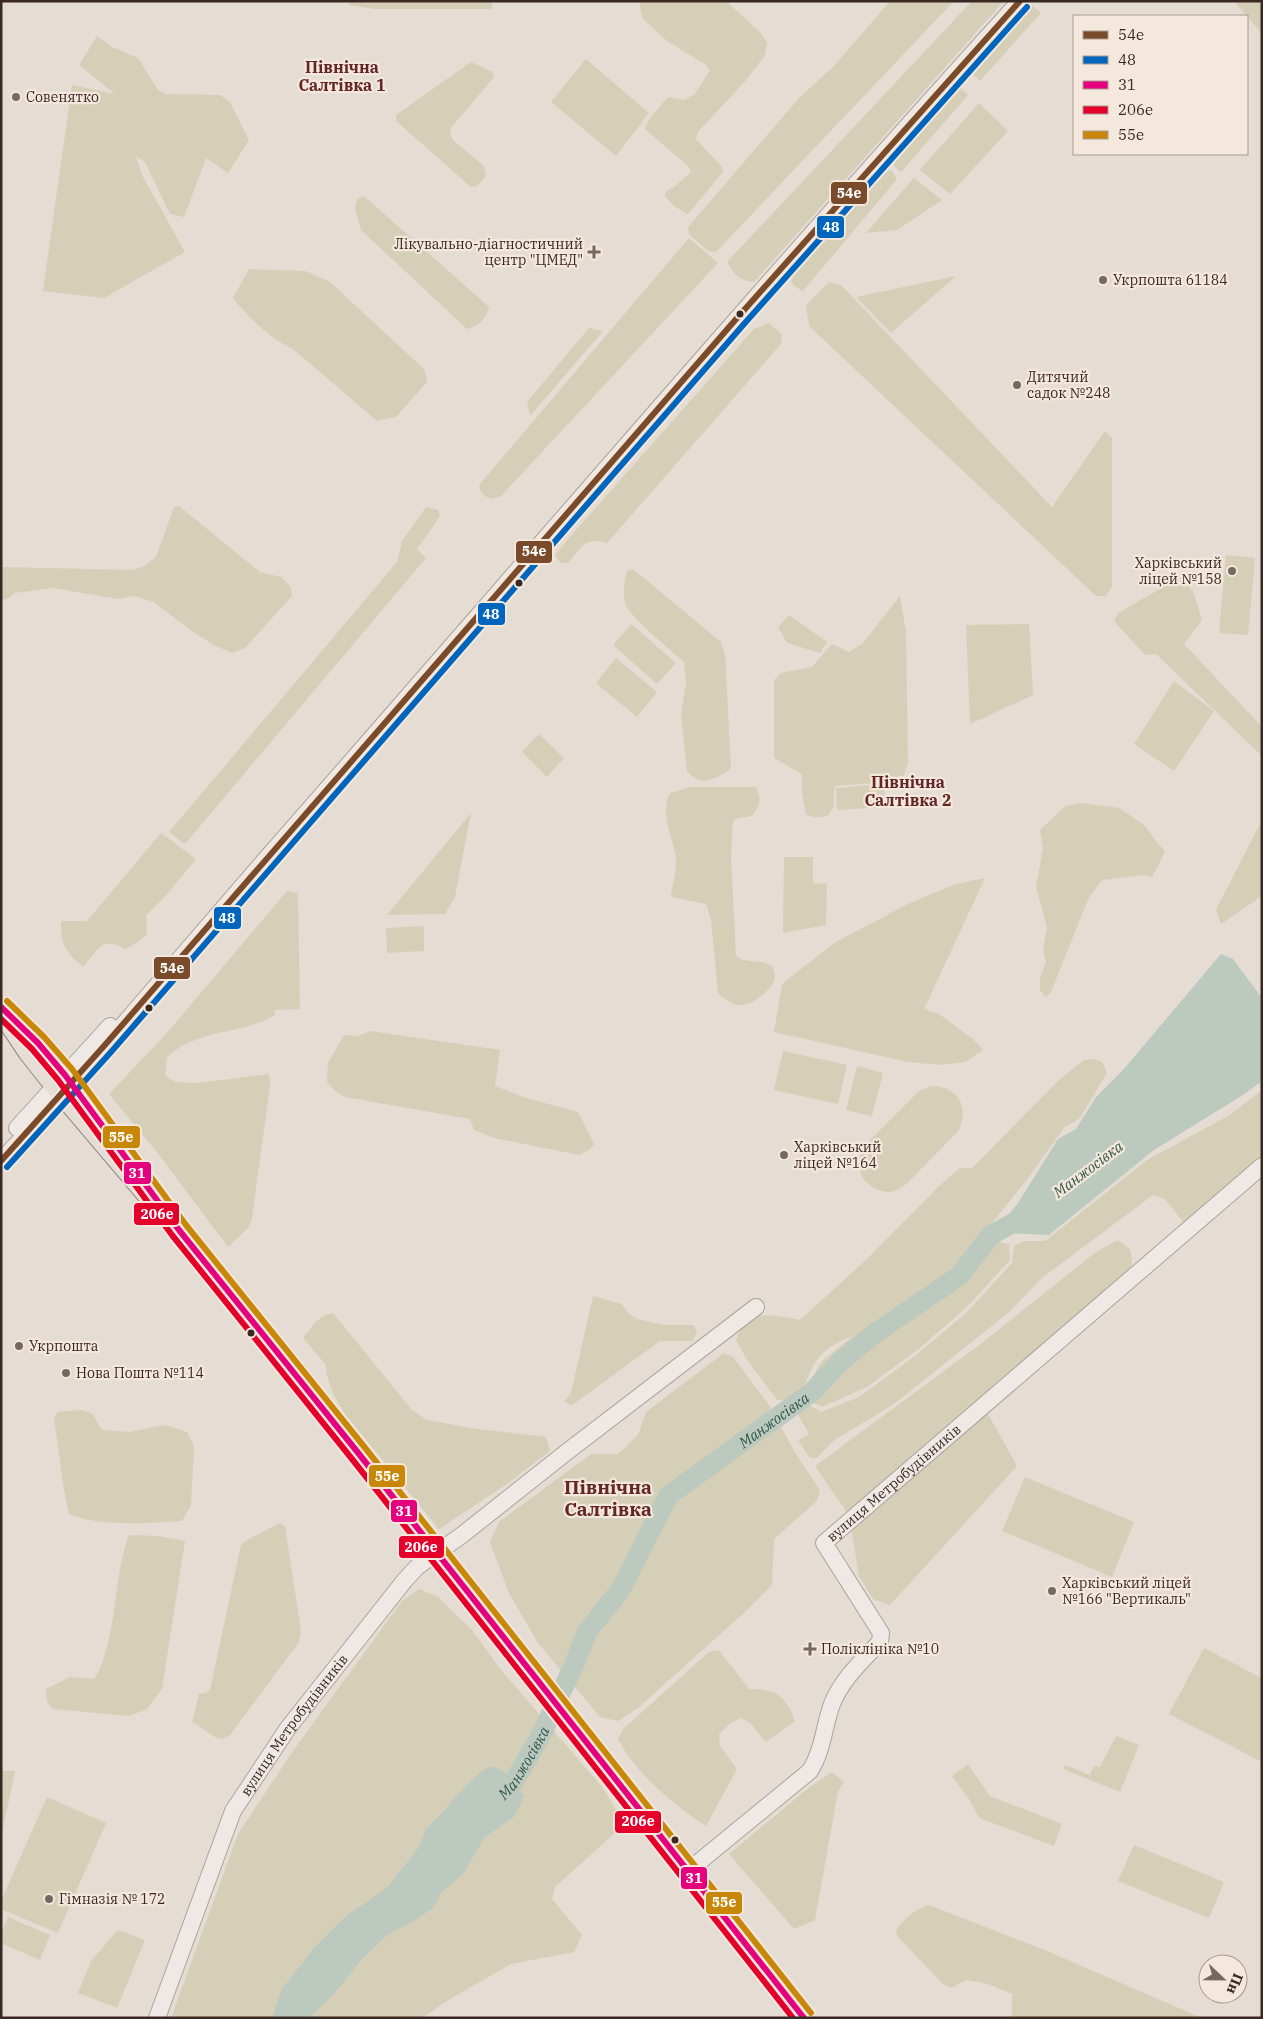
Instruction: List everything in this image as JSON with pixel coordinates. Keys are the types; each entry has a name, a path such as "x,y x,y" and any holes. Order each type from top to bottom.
{"main road":[{"path":"1,1007 38,1043 64,1085 804,2018"},
{"path":"1,1010 29,1052 64,1085"}],"street":[{"path":"1,1145 64,1085 144,1002 197,937 757,296 1020,1"},
{"path":"1,1161 64,1085"},
{"name":"вулиця Метробудівників","path":"688,1871 810,1771 818,1758 832,1704 840,1688 850,1673 880,1642 881,1633 824,1543 1262,1166"},
{"name":"вулиця Метробудівників","path":"156,2018 233,1811 288,1728 405,1580 417,1567 436,1552 462,1535 568,1450 756,1307"}],"shaded area":[{"path":"348,1 492,1 492,9 374,9 349,5"},
{"path":"639,1 726,1 761,33 767,43 765,55 748,78 698,132 696,139 721,166 723,172 688,214 674,206 665,196 666,191 673,188 691,172 688,166 645,129 649,119 668,97 684,100 695,94 710,70 706,65 667,41 642,18"},
{"path":"890,1 954,1 716,252 708,251 689,234 688,227 800,97 834,66"},
{"path":"972,1 1004,1 754,282 738,276 727,262"},
{"path":"1234,1 1262,1 1262,34 1248,15"},
{"path":"1030,4 1041,13 980,81 968,70"},
{"path":"97,36 112,47 138,58 158,90 166,94 220,95 230,102 249,140 228,173 206,158 184,217 170,214 145,162 136,156 142,175 185,252 104,298 43,291 72,85 115,94 79,65"},
{"path":"586,59 649,113 616,156 551,102"},
{"path":"471,62 493,72 494,77 450,129 452,139 484,166 486,176 477,186 471,187 396,121 396,115"},
{"path":"958,85 968,95 901,172 895,167 892,160"},
{"path":"979,103 1008,131 950,194 920,170"},
{"path":"886,170 892,171 897,179 803,291 794,286 791,281 796,270"},
{"path":"914,178 942,200 897,230 866,233"},
{"path":"364,196 489,307 481,321 467,329 361,230 355,208 357,199"},
{"path":"689,238 718,263 501,496 491,499 483,495 479,488 480,484"},
{"path":"249,269 305,271 329,281 425,370 427,382 396,417 377,421 293,349 276,340 260,327 239,306 233,298"},
{"path":"956,276 891,333 856,297"},
{"path":"829,282 841,285 1052,507 1105,431 1112,438 1112,586 1106,596 1096,596 809,326 806,305"},
{"path":"769,323 782,335 781,344 607,543 600,541 588,542 580,548 568,563 561,563 555,555 576,530 754,329"},
{"path":"589,328 603,331 530,416 527,402"},
{"path":"179,506 260,572 281,577 291,587 292,596 245,648 232,653 214,645 190,630 154,602 134,596 118,599 53,588 14,593 8,599 1,600 2,567 133,570 144,566 156,557 174,507"},
{"path":"426,507 438,510 440,516 417,549 426,558 185,844 169,832 397,562 402,541"},
{"path":"1226,555 1255,558 1248,635 1219,633"},
{"path":"633,569 721,642 725,655 731,768 720,776 703,780 697,779 687,771 681,715 686,683 684,662 642,625 628,609 624,600 625,583 627,571"},
{"path":"1185,582 1193,591 1202,620 1184,644 1262,727 1262,756 1156,654 1145,655 1114,621 1118,613 1165,586"},
{"path":"900,596 906,632 908,762 904,775 876,783 835,786 833,808 828,816 811,817 806,814 802,794 802,774 774,758 774,680 781,673 812,667 832,644 849,652 863,643"},
{"path":"789,615 827,642 820,653 787,643 778,627"},
{"path":"631,624 676,663 657,684 613,645"},
{"path":"1029,624 1033,695 970,724 966,625"},
{"path":"616,658 657,692 637,717 596,683"},
{"path":"1174,681 1214,711 1174,771 1134,744"},
{"path":"539,734 564,758 547,777 522,752"},
{"path":"884,784 885,807 837,810 836,788"},
{"path":"691,787 756,787 759,795 757,809 752,816 733,821 731,857 736,956 740,959 762,962 772,966 775,977 774,982 767,991 757,999 743,1005 732,1003 718,993 711,920 706,904 671,897 676,858 666,817 667,801 670,793"},
{"path":"1081,803 1119,808 1143,824 1165,852 1152,877 1145,875 1102,880 1089,897 1051,992 1046,997 1040,990 1040,978 1046,962 1043,950 1047,927 1036,887 1043,848 1040,830 1065,806"},
{"path":"471,813 455,897 445,914 387,915"},
{"path":"1262,820 1262,896 1221,924 1216,910"},
{"path":"161,833 196,859 163,899 146,915 147,934 138,942 125,949 111,944 101,946 83,967 65,947 61,921 87,921"},
{"path":"784,857 813,857 813,884 827,883 826,925 783,933"},
{"path":"985,878 924,1009 939,1014 973,1039 983,1050 965,1062 941,1065 908,1062 774,1032 782,984 834,943 908,904 953,885"},
{"path":"287,891 298,893 300,1009 274,1010 275,1015 262,1021 192,1041 167,1057 165,1075 175,1082 197,1083 269,1074 270,1086 252,1218 249,1227 228,1247 160,1156 109,1094 166,1034"},
{"path":"424,926 424,951 387,953 386,928"},
{"path":"370,1031 500,1050 495,1086 526,1098 578,1112 594,1144 589,1150 579,1155 494,1138 474,1130 470,1119 345,1097 337,1093 327,1082 328,1063 344,1035 358,1036"},
{"path":"783,1051 847,1065 838,1104 774,1090"},
{"path":"1094,1059 1102,1062 1107,1073 1080,1118 1064,1128 1025,1182 980,1238 1009,1244 1010,1260 969,1305 920,1348 867,1387 822,1407 810,1401 808,1384 822,1361 854,1335 834,1345 821,1355 814,1364 801,1391 792,1401 777,1400 746,1358 736,1340 747,1322 754,1318 770,1315 800,1320 868,1258 939,1186 960,1168 972,1168 1060,1079 1084,1060"},
{"path":"857,1066 883,1073 872,1116 846,1110"},
{"path":"931,1086 948,1089 959,1099 963,1113 959,1130 901,1188 891,1192 875,1189 866,1182 860,1170 860,1157 865,1145 919,1091"},
{"path":"1262,1090 1262,1166 1189,1229 1165,1199 1153,1195 1042,1278 1008,1313 894,1404 833,1441 817,1458 810,1458 798,1440 809,1434 796,1411 807,1404 821,1412 859,1397 911,1359 966,1313 1012,1263 1014,1246 1025,1241 1045,1241 1147,1160 1230,1115"},
{"path":"1118,1240 1130,1249 1132,1259 1130,1274 850,1517 815,1466 978,1346 1096,1252"},
{"path":"593,1296 622,1304 629,1314 637,1319 663,1325 693,1325 697,1332 693,1341 660,1341 572,1405 564,1402 571,1393"},
{"path":"333,1313 412,1410 427,1420 477,1429 546,1437 550,1451 504,1486 439,1529 344,1413 333,1393 327,1376 326,1365 303,1338 319,1319"},
{"path":"724,1353 733,1357 769,1405 797,1456 820,1490 817,1501 774,1539 772,1585 745,1612 638,1708 618,1721 600,1717 538,1643 509,1593 490,1542 499,1522 591,1454 618,1454 638,1435 646,1412"},
{"path":"984,1407 1017,1466 890,1605 873,1599 859,1576 850,1521"},
{"path":"80,1410 92,1413 102,1430 129,1432 165,1425 187,1432 194,1447 191,1505 182,1521 109,1522 95,1521 69,1514 54,1418 58,1412"},
{"path":"1025,1477 1134,1522 1112,1577 1002,1531"},
{"path":"280,1523 285,1527 301,1630 299,1642 230,1735 222,1739 215,1737 192,1722 199,1694 210,1690 241,1545"},
{"path":"129,1535 159,1536 185,1541 162,1689 147,1709 129,1716 53,1709 47,1702 46,1689 70,1677 94,1679 99,1671 111,1630 121,1562"},
{"path":"419,1589 438,1597 472,1630 501,1670 602,1787 625,1824 555,1887 552,1899 582,1935 574,1952 511,1964 450,1999 422,2018 171,2018 238,1834 295,1748 402,1601"},
{"path":"1204,1648 1262,1678 1262,1762 1169,1714"},
{"path":"719,1650 749,1689 766,1690 779,1696 788,1705 795,1721 766,1742 750,1723 741,1718 732,1722 719,1734 720,1746 737,1769 706,1826 657,1788 635,1764 618,1739 623,1729 709,1652"},
{"path":"1116,1736 1139,1745 1120,1792 1063,1769 1065,1765 1090,1775 1094,1766 1100,1767"},
{"path":"968,1764 990,1796 1062,1824 1054,1846 979,1818 969,1799 952,1776"},
{"path":"1,1771 15,1771 1,1838"},
{"path":"832,1772 844,1782 838,1791 815,1920 794,1929 729,1854 811,1786"},
{"path":"47,1797 106,1823 58,1933 1,1909 1,1901"},
{"path":"1134,1845 1224,1882 1209,1918 1118,1881"},
{"path":"929,1905 1047,1951 1202,2018 1012,2018 1012,1994 988,1984 967,1980 951,1988 943,1984 897,1936 896,1931 906,1918"},
{"path":"8,1917 50,1935 40,1960 1,1943 1,1933"},
{"path":"118,1930 145,1940 117,2008 78,1993 91,1961"}],"water":[{"path":"1221,954 1233,959 1262,998 1262,1081 1243,1095 1154,1150 1049,1235 1008,1233 991,1235 1018,1203 1058,1139 1076,1129 1096,1097 1123,1070"},
{"path":"490,1766 502,1770 524,1796 514,1817 484,1838 464,1873 442,1892 433,1908 387,1935 360,1961 335,1993 309,2018 277,2018 273,2016 281,1990 314,1948 346,1916 388,1887 419,1847 426,1829 478,1774"}],"waterway":[{"name":"Манжосівка","path":"495,1802 513,1783 541,1735 574,1665 587,1632 621,1589 668,1496 812,1392 839,1363 874,1334 959,1276 991,1235 1013,1223"}],"transit line":[{"name":"54е","path":"1,1161 104,1046 737,318 1020,1"},
{"name":"48","path":"7,1167 111,1052 744,324 1027,7"},
{"name":"55е","path":"7,1001 44,1037 72,1069 186,1225 366,1449 811,2013"},
{"name":"31","path":"1,1007 38,1043 65,1075 179,1230 359,1454 804,2018"},
{"name":"206е","path":"1,1019 32,1049 58,1080 172,1235 352,1459 793,2018"}],"place":[{"name":"Совенятко","path":"16,97"},
{"name":"Лікувально-діагностичний центр \"ЦМЕД\"","path":"594,252"},
{"name":"Укрпошта 61184","path":"1103,280"},
{"name":"Дитячий садок №248","path":"1017,385"},
{"name":"Харківський ліцей №158","path":"1232,571"},
{"name":"Харківський ліцей №164","path":"784,1155"},
{"name":"Укрпошта","path":"19,1346"},
{"name":"Нова Пошта №114","path":"66,1373"},
{"name":"Харківський ліцей №166 \"Вертикаль\"","path":"1052,1591"},
{"name":"Поліклініка №10","path":"810,1649"},
{"name":"Гімназія № 172","path":"49,1899"}],"district":[{"name":"Північна Салтівка 1","path":"342,76"},
{"name":"Північна Салтівка 2","path":"908,791"},
{"name":"Північна Салтівка","path":"608,1498"}]}
